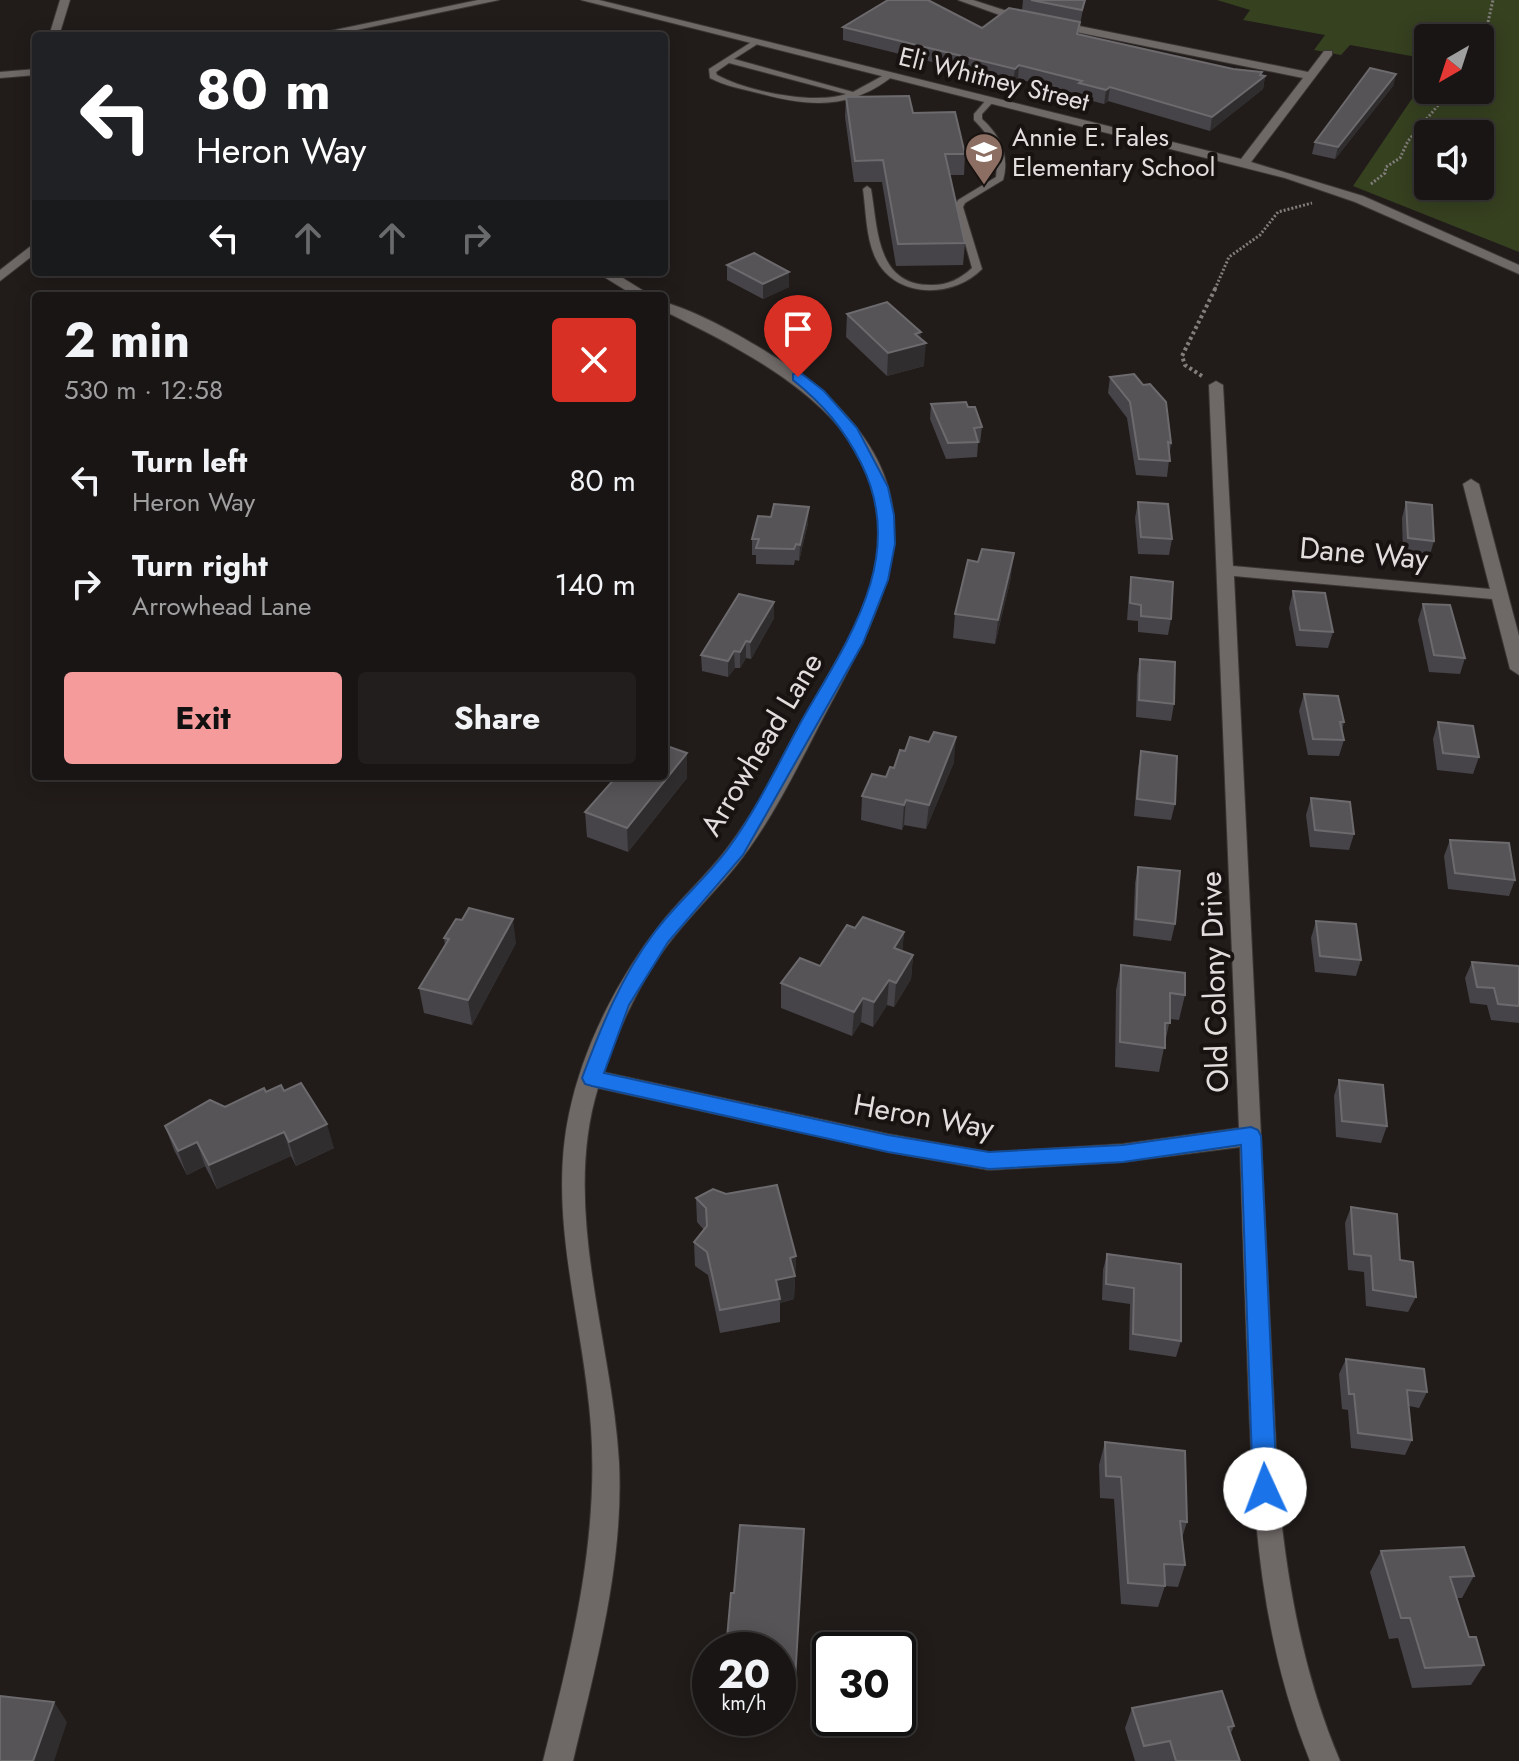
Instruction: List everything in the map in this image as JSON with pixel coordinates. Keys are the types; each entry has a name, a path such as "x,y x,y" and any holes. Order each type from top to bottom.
{"street":[{"path":"55,32 65,0"},
{"path":"331,32 494,0"},
{"name":"Eli Whitney Street","path":"586,0 1244,163 1338,191 1519,270"},
{"path":"963,0 1008,15 1311,76"},
{"path":"1244,163 1328,53"},
{"path":"0,75 32,72"},
{"path":"0,277 32,249"},
{"path":"610,276 638,292"},
{"name":"Arrowhead Lane","path":"558,1761 592,1622 601,1562 606,1467 601,1388 574,1231 573,1179 580,1115 620,1004 655,947 737,851 855,643 881,580 887,544 887,515 880,487 852,431 831,406 798,377 765,356 668,308"},
{"name":"Old Colony Drive","path":"1216,385 1265,1489 1272,1579 1288,1662 1325,1761"},
{"path":"1471,484 1519,669"},
{"name":"Dane Way","path":"1224,570 1500,595"},
{"name":"Heron Way","path":"592,1078 888,1143 989,1161 1123,1153 1251,1136"}],"lane":[{"path":"753,43 712,71 713,76 765,93 811,102 858,95 889,76"},
{"path":"727,60 858,95"},
{"path":"867,189 881,259 897,279 933,289 951,287 968,279 977,269 959,207 961,202 1000,178 1003,162 994,134 978,120 978,114 990,101"}],"path":[{"path":"1488,24 1493,0"},
{"path":"1216,385 1185,365 1182,356 1229,257 1260,235 1278,212 1377,181 1385,173 1386,167 1400,158 1408,141 1439,104"}],"green space":[{"path":"1217,0 1519,0 1519,252 1353,186 1414,96 1414,104 1494,104 1494,24 1414,24 1414,56 1350,45 1341,55 1314,50 1325,35 1243,20 1250,10"}],"building":[{"path":"888,0 928,0 982,28 1009,8 1080,22 1077,34 1233,69 1262,72 1260,75 1265,76 1212,117 1110,87 1106,90 1019,65 1015,69 843,27"},
{"path":"1031,0 1085,0 1082,10"},
{"path":"1370,68 1396,74 1338,147 1315,142"},
{"path":"909,96 913,113 955,112 965,154 945,154 965,243 898,244 883,160 855,161 846,97"},
{"path":"754,253 789,272 763,284 727,265"},
{"path":"887,302 921,332 915,334 926,343 888,353 847,314"},
{"path":"1134,374 1143,385 1150,384 1166,402 1170,461 1139,459 1130,402 1110,377"},
{"path":"966,402 968,407 975,407 982,427 974,428 978,442 948,443 931,404"},
{"path":"1138,502 1168,504 1172,539 1141,537"},
{"path":"1406,502 1432,505 1434,541 1408,538"},
{"path":"774,504 809,507 800,545 796,544 794,549 756,548 759,539 752,539 758,516 771,517"},
{"path":"982,549 1014,553 998,620 955,614 968,560 978,562"},
{"path":"1131,577 1173,582 1171,619 1141,616 1141,605 1130,603"},
{"path":"1293,591 1325,593 1333,632 1300,630"},
{"path":"739,594 774,602 750,642 746,641 740,652 734,651 728,661 701,655"},
{"path":"1423,604 1450,605 1465,658 1434,655"},
{"path":"1140,659 1175,662 1174,704 1139,700"},
{"path":"1304,694 1338,696 1344,722 1340,722 1344,740 1313,739"},
{"path":"1438,722 1473,726 1479,757 1443,753"},
{"path":"934,732 956,737 929,805 906,800 904,805 862,796 872,774 886,777 890,767 894,768 900,750 905,751 910,737 929,742"},
{"path":"668,746 687,753 668,777"},
{"path":"1141,751 1177,756 1175,804 1137,799"},
{"path":"613,780 665,780 627,828 585,812"},
{"path":"1311,798 1350,802 1354,834 1315,830"},
{"path":"1450,840 1509,843 1515,880 1455,873"},
{"path":"1138,867 1180,871 1175,924 1136,919"},
{"path":"469,908 513,919 468,1000 419,988 449,939 444,938 456,919 462,920"},
{"path":"863,917 904,932 894,948 913,955 896,983 889,980 874,1002 863,998 854,1012 781,983 800,958 820,966 847,925 855,928"},
{"path":"1316,921 1356,924 1361,960 1320,956"},
{"path":"1472,962 1519,966 1519,1006 1498,1004 1494,988 1477,987"},
{"path":"1121,965 1185,973 1185,995 1170,993 1170,1023 1165,1023 1165,1048 1120,1042"},
{"path":"1339,1080 1383,1085 1387,1126 1342,1121"},
{"path":"301,1083 327,1124 289,1142 284,1132 209,1165 197,1142 178,1151 165,1126 210,1100 225,1107 264,1088 266,1092 281,1085 284,1091"},
{"path":"777,1185 796,1256 790,1258 795,1276 776,1280 780,1299 720,1310 707,1252 694,1242 707,1226 706,1208 696,1198 713,1189 726,1194"},
{"path":"1351,1207 1397,1214 1400,1260 1413,1262 1416,1297 1373,1290 1371,1256 1354,1254"},
{"path":"1107,1254 1181,1264 1181,1341 1133,1334 1134,1288 1106,1284"},
{"path":"1346,1359 1424,1369 1427,1392 1407,1390 1412,1440 1358,1433 1354,1394 1349,1394"},
{"path":"1105,1442 1185,1451 1187,1522 1180,1521 1185,1565 1164,1564 1165,1586 1128,1583 1121,1477 1106,1476"},
{"path":"740,1525 804,1529 796,1663 796,1632 728,1632 731,1593 734,1593"},
{"path":"1464,1547 1474,1576 1450,1577 1469,1637 1476,1637 1484,1665 1425,1668 1410,1618 1401,1618 1381,1551"},
{"path":"1222,1691 1234,1726 1228,1727 1240,1761 1176,1761 1170,1741 1144,1746 1132,1708"},
{"path":"0,1696 54,1702 33,1761 0,1761"}],"place":[{"name":"Annie E. Fales Elementary School","path":"984,186"}],"route":[{"path":"798,377 819,394 852,431 880,487 887,515 887,544 881,580 855,643 737,851 661,937 620,1004 592,1078 888,1143 989,1161 1123,1153 1251,1136 1265,1489"}]}
